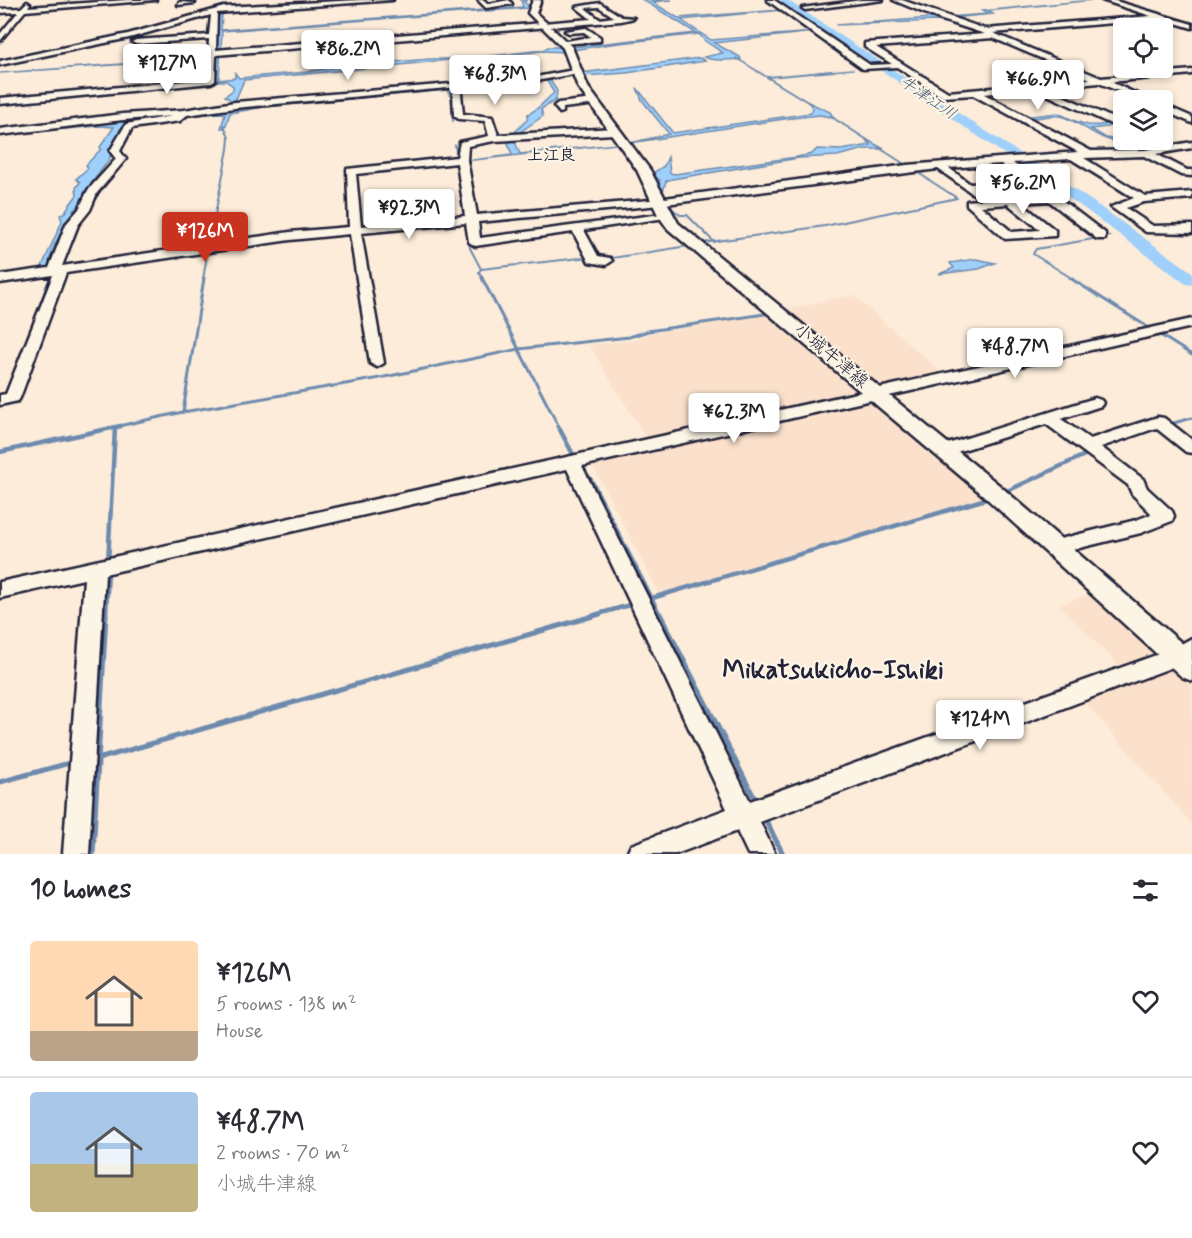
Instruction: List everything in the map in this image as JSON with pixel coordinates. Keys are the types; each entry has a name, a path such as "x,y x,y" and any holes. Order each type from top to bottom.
{"main road":[{"name":"小城牛津線","path":"545,22 570,50 583,87 643,170 686,237 1187,657"}],"street":[{"path":"0,39 3,31 30,0"},
{"path":"0,10 153,0"},
{"path":"98,43 260,0"},
{"path":"214,11 295,3 390,0"},
{"path":"481,0 486,6 509,4 506,0"},
{"path":"770,0 866,67 894,63"},
{"path":"806,8 880,0"},
{"path":"896,0 987,34 1120,90"},
{"path":"1105,0 1192,26"},
{"path":"225,2 234,1"},
{"path":"0,63 189,13 206,4"},
{"path":"179,6 191,5"},
{"path":"598,21 579,7 600,5 621,19"},
{"path":"0,101 211,81 214,11"},
{"path":"493,27 570,20 562,14"},
{"path":"1162,17 868,45 946,95 1192,72"},
{"path":"212,56 223,52 448,38 545,22 631,18"},
{"path":"175,23 201,22"},
{"path":"0,59 98,43 213,37"},
{"path":"9,51 37,52"},
{"path":"0,132 123,117 182,114 232,106 536,79 576,71"},
{"path":"181,93 184,83"},
{"path":"462,85 457,92 459,116 489,119 494,138"},
{"path":"1035,87 1113,123"},
{"path":"975,93 1092,154"},
{"path":"560,110 558,106 594,102"},
{"path":"179,103 182,114"},
{"path":"1173,112 1192,120"},
{"path":"51,272 72,224 84,210 92,192 121,159 115,151 129,126 182,114"},
{"path":"614,131 494,138 463,144 457,161 466,220 475,242 576,228 664,204"},
{"path":"1173,149 1192,145"},
{"path":"0,279 271,238 664,204 911,167 1166,150"},
{"path":"1145,153 1189,173"},
{"path":"1072,155 1143,199"},
{"path":"1002,160 1101,236"},
{"path":"377,363 355,230 351,171 457,161"},
{"path":"968,187 1004,184 976,162"},
{"path":"939,165 987,202"},
{"path":"1189,173 1174,176 1192,188"},
{"path":"1192,195 1143,199 1117,207 1150,230 1192,229"},
{"path":"1011,201 1051,232 1010,236 971,204 1050,198"},
{"path":"576,228 597,259"},
{"path":"6,399 60,274 51,272"},
{"path":"0,590 1192,323"},
{"path":"944,451 1095,403"},
{"path":"1049,418 1137,483 1138,490 1165,516 1141,526 1055,547"},
{"path":"1093,450 1163,426 1192,448"},
{"path":"578,461 762,854"},
{"path":"76,854 103,566"},
{"path":"640,854 1187,657"}],"shaded area":[{"path":"853,295 949,379 868,399 986,498 659,593 590,460 651,446 589,345 634,340 652,333 767,314"},
{"path":"1093,593 1192,686 1192,824 1072,688 1122,669 1059,605"}],"water":[{"path":"521,0 527,0 524,2 528,8 222,31 219,80 235,78 235,73 239,78 307,72 339,66 461,59 244,80 233,106 459,86 571,73 572,76 550,80 557,91 556,100 541,109 543,116 513,137 520,154 616,144 465,161 512,155 507,140 527,120 528,114 554,93 547,81 459,87 453,91 452,97 447,90 264,107 230,113 225,128 221,128 225,114 222,113 180,116 126,126 120,129 109,160 84,193 78,208 73,210 75,212 61,232 48,270 41,269 62,221 60,215 67,211 77,195 76,188 80,182 76,179 88,168 86,165 101,149 100,147 114,127 98,126 0,135 0,133 122,119 222,111 231,107 231,100 225,96 233,90 233,86 226,81 214,81 215,58 0,73 216,57 219,12 222,13 221,30 523,7"},
{"path":"643,0 672,0 652,2 678,18 782,10 681,20 711,40 814,32 714,43 740,57 741,60 713,60 704,57 723,53 699,34 573,50 572,47 696,33"},
{"path":"1093,0 987,11 993,14 942,19 970,27 1118,90 960,25 936,21 836,25 988,14 982,11"},
{"path":"548,47 563,47 565,52 544,51 479,57 543,50"},
{"path":"700,58 705,61 626,73 583,76 582,73"},
{"path":"637,88 673,133 811,113 813,108 808,102 830,112 834,118 820,115 784,119 630,143 669,134 642,100"},
{"path":"1058,113 1083,124 1096,125 1113,122 1113,124 1107,127 1091,129 1113,141 1101,137 1060,116 1031,118 1094,155 1105,156 1083,160 1079,157 1091,155 1023,117"},
{"path":"865,139 884,149 865,149 837,156 799,158 672,179 666,181 663,192 666,199 658,184 660,180 653,173 664,166 668,157 670,173 675,174 797,157 812,154 817,149 841,150 871,145"},
{"path":"976,259 995,263 979,269 939,274 954,268 950,263"}],"waterway":[{"name":"牛津江川","path":"782,0 1087,204 1192,280"},
{"path":"736,58 759,72"},
{"path":"818,72 853,69"},
{"path":"757,71 811,104"},
{"path":"768,77 834,71"},
{"path":"451,94 453,121"},
{"path":"830,116 869,141"},
{"path":"209,245 228,149 229,138 224,125"},
{"path":"455,145 470,248 481,269"},
{"path":"713,241 825,226 957,198 878,147"},
{"path":"669,206 680,215 687,215 713,241"},
{"path":"1073,279 1033,254 1036,249 1110,236"},
{"path":"702,243 713,241"},
{"path":"606,259 688,246"},
{"path":"203,279 208,250"},
{"path":"481,269 590,257"},
{"path":"481,269 479,272 483,279"},
{"path":"47,272 50,279"},
{"path":"183,412 204,278"},
{"path":"482,278 519,349"},
{"path":"1070,278 1192,355"},
{"path":"25,347 50,279"},
{"path":"519,349 629,337 648,331 765,314"},
{"path":"183,412 380,378 519,349"},
{"path":"519,349 559,427"},
{"path":"114,427 183,412"},
{"path":"1166,425 1192,418"},
{"path":"115,427 121,426"},
{"path":"558,426 575,458"},
{"path":"0,452 115,427"},
{"path":"108,563 115,427"},
{"path":"1104,446 1159,427"},
{"path":"1005,492 1089,453"},
{"path":"582,469 591,480 660,615"},
{"path":"652,598 986,499"},
{"path":"106,615 108,570"},
{"path":"595,615 633,604"},
{"path":"98,759 106,614"},
{"path":"98,759 600,614"},
{"path":"660,614 757,803"},
{"path":"93,854 98,759"},
{"path":"0,782 73,762"},
{"path":"764,817 783,854"}],"district":[{"name":"上江良","path":"551,155"},
{"name":"Mikatsukicho-Ishiki","path":"833,671"}]}
